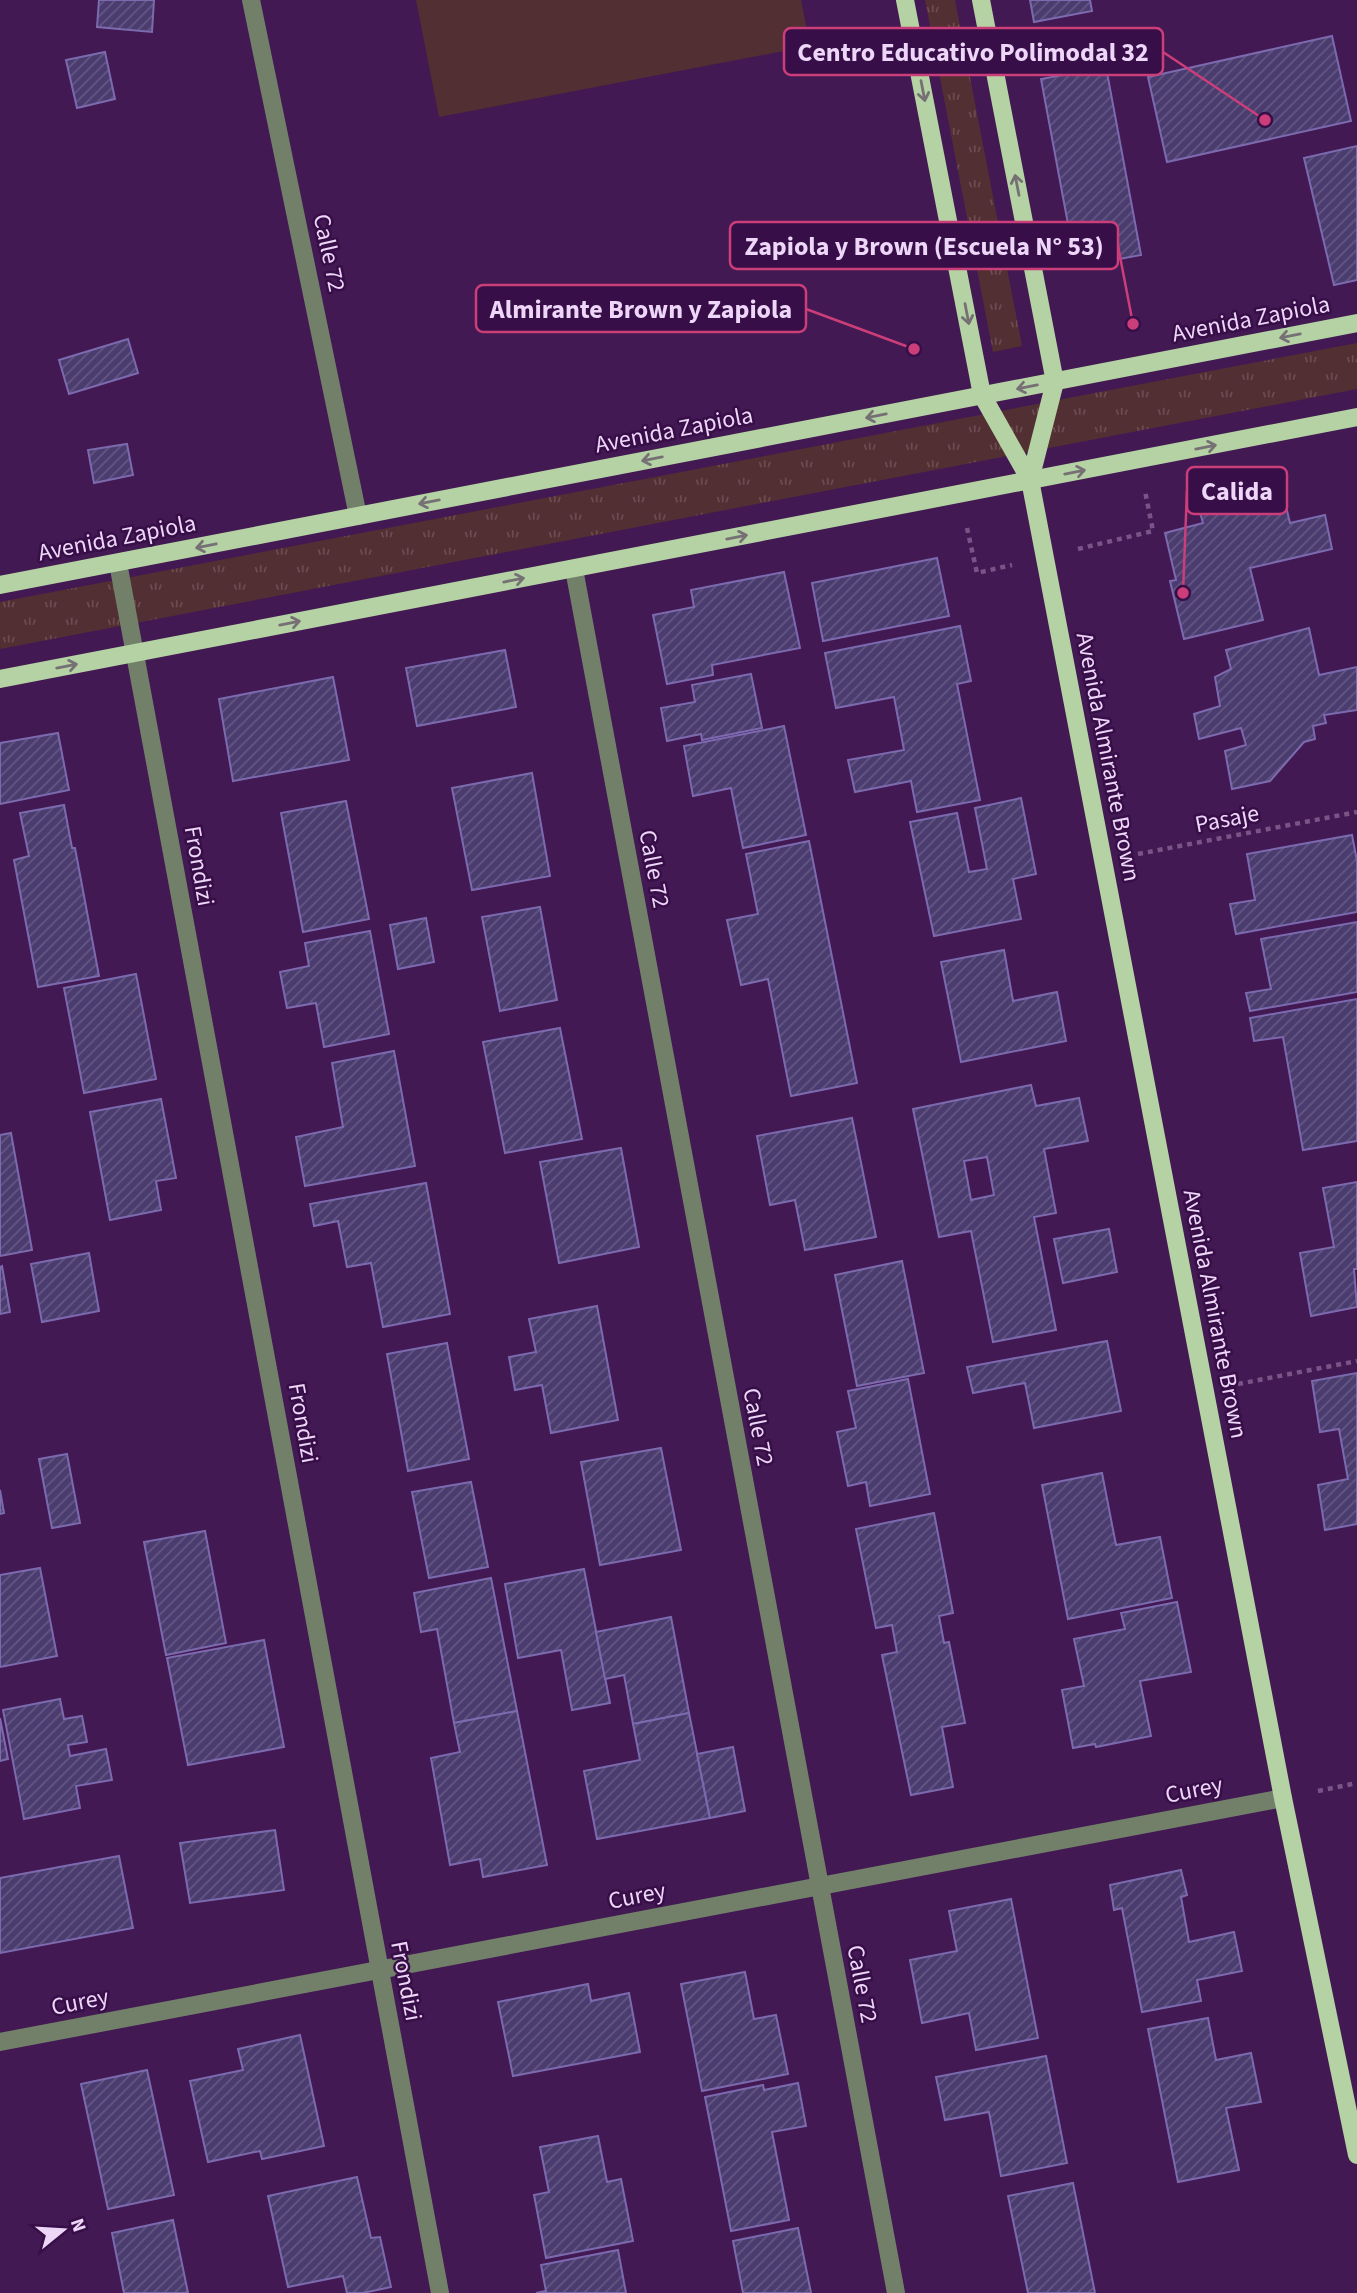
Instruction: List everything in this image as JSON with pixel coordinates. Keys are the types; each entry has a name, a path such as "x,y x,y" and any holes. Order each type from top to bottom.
{"main road":[{"name":"Avenida Almirante Brown","path":"905,0 982,396 1030,480 1283,1798 1357,2155"},
{"name":"Avenida Almirante Brown","path":"981,0 1055,382 1030,480"},
{"name":"Avenida Zapiola","path":"0,585 1357,323"},
{"path":"0,679 1357,417"}],"street":[{"name":"Calle 72","path":"251,0 358,516"},
{"name":"Frondizi","path":"118,563 440,2293"},
{"name":"Calle 72","path":"574,569 896,2293"},
{"name":"Curey","path":"0,2042 1283,1798"}],"path":[{"name":"Pasaje","path":"1103,860 1357,812"},
{"path":"1205,1391 1357,1361"}],"green space":[{"path":"416,0 801,0 810,46 439,117"},
{"path":"925,0 955,0 1022,346 993,352"},
{"path":"1357,343 1357,389 0,649 0,602"}],"building":[{"path":"99,0 154,0 152,32 97,27"},
{"path":"1030,0 1090,0 1092,11 1034,22"},
{"path":"1332,36 1351,121 1167,162 1148,77"},
{"path":"105,52 115,99 77,108 66,60"},
{"path":"1106,67 1141,255 1076,267 1041,79"},
{"path":"1357,146 1357,280 1334,285 1304,158"},
{"path":"128,339 138,373 69,394 59,360"},
{"path":"127,444 133,475 94,483 88,450"},
{"path":"1278,473 1290,523 1325,515 1332,549 1250,568 1263,620 1184,639 1170,581 1176,580 1165,533 1203,523 1199,509 1234,501 1237,511 1240,510"},
{"path":"937,558 949,616 823,641 812,583"},
{"path":"784,572 800,648 712,665 713,675 667,684 653,615 694,607 691,590"},
{"path":"960,626 971,681 957,684 980,800 917,812 911,781 855,792 848,760 904,750 894,697 836,708 825,653"},
{"path":"1309,628 1319,675 1357,667 1357,710 1324,715 1326,723 1313,726 1315,739 1304,742 1270,781 1232,789 1225,751 1246,745 1241,728 1199,739 1194,714 1220,706 1215,677 1231,669 1226,650"},
{"path":"505,650 516,707 417,726 406,668"},
{"path":"751,674 762,728 702,740 701,734 667,741 661,708 695,702 692,685"},
{"path":"333,677 349,760 233,781 219,699"},
{"path":"784,726 806,835 743,848 731,788 693,796 684,746"},
{"path":"58,733 69,790 0,804 0,743"},
{"path":"532,773 550,876 472,890 452,788"},
{"path":"1021,798 1036,874 1013,879 1021,919 934,936 910,822 957,813 969,872 987,869 975,808"},
{"path":"346,801 369,919 303,932 281,813"},
{"path":"64,805 72,848 75,848 99,976 38,987 14,860 29,856 20,813"},
{"path":"1352,835 1357,861 1357,912 1236,934 1230,904 1255,900 1247,854"},
{"path":"809,841 857,1083 791,1096 768,979 741,985 727,920 758,914 746,854"},
{"path":"540,907 557,1000 500,1011 482,917"},
{"path":"426,918 434,962 398,969 390,925"},
{"path":"1357,922 1357,992 1250,1011 1246,993 1271,989 1261,939"},
{"path":"370,931 389,1034 324,1047 316,1003 287,1008 280,972 309,966 305,943"},
{"path":"1004,950 1013,1001 1057,992 1066,1041 961,1062 941,962"},
{"path":"136,974 156,1079 84,1093 64,988"},
{"path":"1357,999 1357,1141 1303,1150 1283,1037 1254,1041 1250,1018"},
{"path":"560,1028 582,1139 505,1153 483,1042"},
{"path":"394,1051 415,1166 305,1186 296,1137 343,1127 332,1063"},
{"path":"1031,1085 1036,1106 1079,1098 1088,1141 1044,1149 1056,1213 1034,1217 1056,1330 993,1342 971,1231 939,1237 913,1109","holes":["987,1157 994,1195 971,1200 964,1161"]},
{"path":"161,1099 176,1178 156,1181 161,1210 110,1220 90,1112"},
{"path":"852,1118 876,1237 805,1250 795,1200 770,1205 757,1136"},
{"path":"11,1133 32,1250 0,1256 0,1135"},
{"path":"621,1148 639,1247 559,1263 540,1162"},
{"path":"1357,1182 1357,1269 1354,1269 1357,1307 1311,1316 1300,1253 1334,1247 1323,1188"},
{"path":"426,1183 450,1314 383,1327 371,1263 347,1267 338,1221 314,1226 310,1204"},
{"path":"1109,1229 1117,1272 1063,1283 1054,1239"},
{"path":"89,1253 99,1311 42,1322 31,1264"},
{"path":"902,1261 924,1373 857,1386 835,1275"},
{"path":"2,1266 10,1312 0,1314 0,1267"},
{"path":"597,1306 618,1420 551,1433 542,1385 515,1390 509,1357 536,1352 529,1319"},
{"path":"1107,1341 1121,1411 1034,1428 1025,1383 973,1393 967,1367"},
{"path":"447,1343 469,1459 408,1471 387,1354"},
{"path":"1357,1373 1357,1524 1325,1530 1318,1485 1348,1479 1339,1429 1320,1432 1312,1381"},
{"path":"908,1379 930,1494 870,1506 866,1482 848,1486 837,1432 856,1428 848,1391"},
{"path":"661,1448 681,1550 600,1565 581,1462"},
{"path":"67,1454 80,1523 52,1528 39,1459"},
{"path":"1102,1473 1116,1545 1160,1537 1172,1598 1068,1619 1042,1485"},
{"path":"471,1482 488,1567 429,1578 412,1492"},
{"path":"0,1490 4,1513 0,1514"},
{"path":"934,1513 953,1613 939,1616 944,1643 949,1642 965,1723 942,1727 953,1787 911,1795 882,1655 897,1652 892,1625 876,1628 856,1529"},
{"path":"205,1531 226,1643 166,1655 144,1542"},
{"path":"40,1568 57,1656 0,1667 0,1575"},
{"path":"584,1569 610,1703 572,1710 561,1650 518,1658 505,1584"},
{"path":"491,1578 517,1711 454,1723 437,1629 421,1632 414,1593"},
{"path":"1177,1602 1191,1672 1140,1681 1151,1736 1096,1747 1095,1744 1073,1748 1062,1690 1084,1686 1074,1639 1125,1629 1121,1613"},
{"path":"671,1617 689,1713 633,1724 624,1675 605,1679 596,1632"},
{"path":"264,1640 284,1747 188,1765 167,1658"},
{"path":"60,1699 64,1719 82,1716 87,1742 68,1745 70,1756 106,1749 112,1780 76,1786 80,1808 24,1819 3,1710"},
{"path":"517,1711 547,1865 483,1877 480,1859 450,1865 431,1758 460,1752 454,1723"},
{"path":"689,1713 710,1818 597,1839 584,1771 640,1760 633,1724"},
{"path":"0,1718 8,1759 0,1761"},
{"path":"733,1747 745,1811 710,1818 697,1754"},
{"path":"275,1830 284,1890 190,1903 180,1843"},
{"path":"119,1856 133,1928 0,1953 0,1878"},
{"path":"1181,1870 1187,1895 1181,1897 1189,1942 1234,1932 1242,1971 1197,1980 1201,2001 1142,2012 1122,1908 1114,1910 1110,1885"},
{"path":"1011,1899 1038,2038 976,2050 969,2013 922,2023 910,1960 957,1951 949,1911"},
{"path":"745,1972 754,2019 776,2015 788,2074 702,2091 681,1984"},
{"path":"588,1984 591,2001 629,1993 640,2052 513,2076 498,2002"},
{"path":"1208,2018 1216,2060 1251,2053 1261,2102 1226,2108 1239,2170 1178,2182 1148,2029"},
{"path":"300,2035 324,2146 262,2159 260,2151 208,2162 190,2081 243,2070 238,2049"},
{"path":"1046,2056 1067,2163 1001,2176 989,2112 945,2120 936,2077"},
{"path":"147,2070 174,2195 108,2209 81,2084"},
{"path":"798,2083 806,2126 772,2132 789,2220 731,2231 705,2097 763,2085 764,2090"},
{"path":"598,2136 607,2182 621,2179 633,2241 546,2258 534,2195 549,2192 540,2147"},
{"path":"357,2177 371,2238 380,2237 391,2287 363,2293 347,2293 343,2276 288,2287 268,2196"},
{"path":"1073,2183 1095,2293 1028,2293 1008,2196"},
{"path":"173,2220 188,2293 124,2293 112,2233"},
{"path":"798,2228 811,2293 743,2293 733,2241"},
{"path":"618,2250 626,2293 536,2293 546,2291 541,2265"}],"place":[{"name":"Centro Educativo Polimodal 32","path":"1265,120"},
{"name":"Zapiola y Brown (Escuela N° 53)","path":"1133,324"},
{"name":"Almirante Brown y Zapiola","path":"914,349"},
{"name":"Calida","path":"1183,593"}]}
